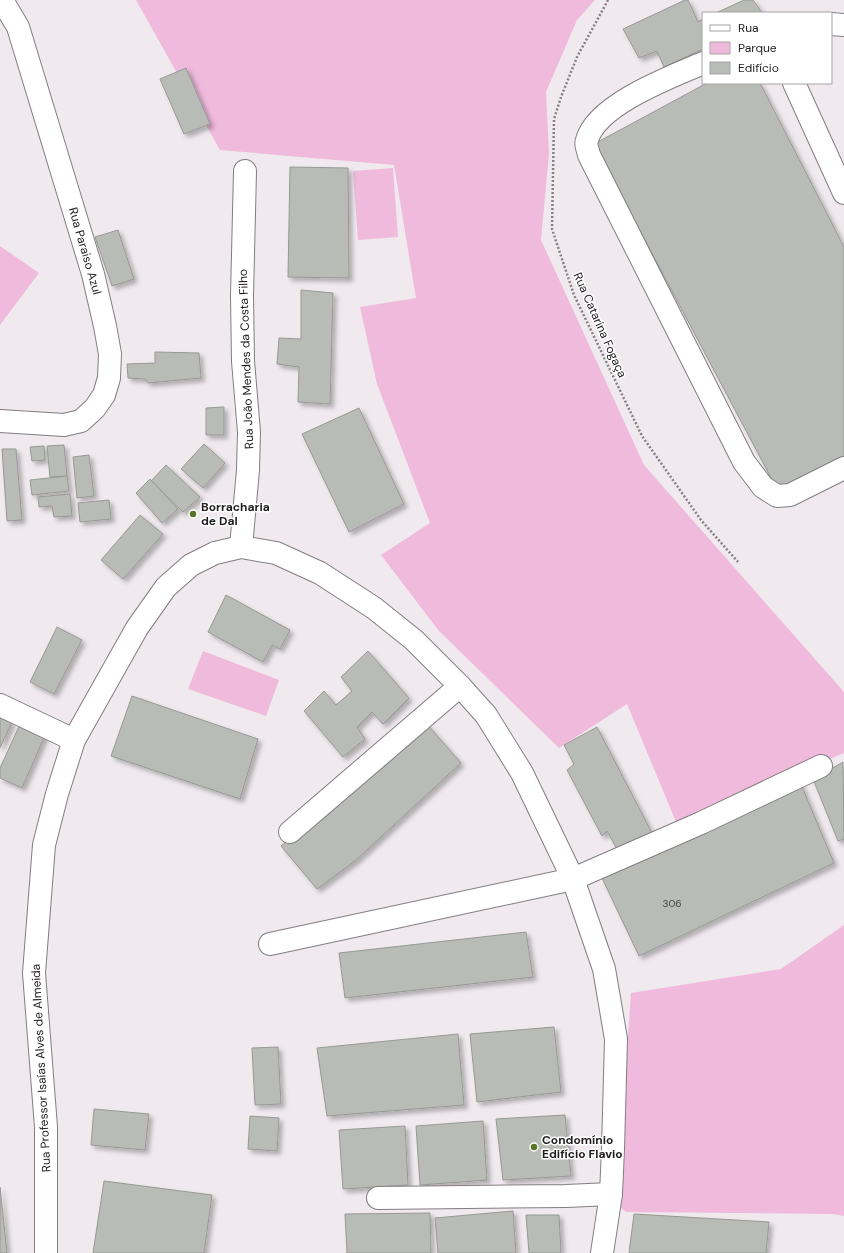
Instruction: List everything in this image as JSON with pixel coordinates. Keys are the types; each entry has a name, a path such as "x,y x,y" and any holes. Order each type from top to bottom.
{"street":[{"name":"Rua Paraiso Azul","path":"0,2 5,5 18,27 93,274 110,354 109,378 104,395 95,408 81,421 64,425 0,421"},
{"path":"832,24 844,25"},
{"path":"702,63 636,94 607,112 594,126 586,141 589,155 744,462 763,487 777,496 790,495 844,468"},
{"path":"794,84 844,193"},
{"name":"Rua João Mendes da Costa Filho","path":"242,547 248,470 248,432 243,361 245,171"},
{"path":"242,547 276,553 320,573 374,608 414,640 460,686 486,716 522,774 573,879 604,969 616,1039 611,1194 602,1253"},
{"name":"Rua Professor Isaías Alves de Almeida","path":"46,1253 46,1127 34,973 44,845 57,794 74,740 137,628 166,587 191,565 215,553 242,547"},
{"path":"290,832 460,686"},
{"path":"0,705 74,740"},
{"path":"270,944 573,879 701,823 821,766"},
{"path":"378,1198 566,1196 611,1194"}],"path":[{"name":"Rua Catarina Fogaça","path":"608,0 577,57 554,119 552,229 574,295 642,436 701,520 738,562"}],"green space":[{"path":"136,0 595,0 577,20 546,92 549,154 541,240 644,465 844,692 844,753 676,822 627,704 559,748 439,631 381,555 430,523 377,384 360,307 416,298 394,165 220,150"},
{"path":"393,168 398,237 358,240 353,171"},
{"path":"0,246 39,273 0,325"},
{"path":"203,651 279,680 266,716 188,689"},
{"path":"844,925 844,1216 833,1214 626,1212 612,1201 623,1107 631,993 781,969"}],"building":[{"path":"685,0 688,0 698,22 702,20 702,49 664,67 657,51 639,58 623,29"},
{"path":"744,0 753,0 761,12 718,12"},
{"path":"186,68 210,124 184,134 160,79"},
{"path":"705,84 761,84 844,247 844,458 778,491 594,144"},
{"path":"290,167 348,168 349,278 288,277"},
{"path":"118,230 134,279 112,286 95,237"},
{"path":"301,290 333,293 330,404 298,402 299,367 277,364 279,338 301,339"},
{"path":"155,352 199,353 201,378 148,383 145,379 128,378 127,364 155,363"},
{"path":"224,407 224,435 206,435 206,408"},
{"path":"359,408 404,504 349,532 302,434"},
{"path":"204,444 225,463 203,488 181,469"},
{"path":"64,445 67,476 50,477 47,446"},
{"path":"44,446 45,460 32,461 30,447"},
{"path":"2,449 16,449 22,520 7,521"},
{"path":"89,455 94,496 77,498 73,457"},
{"path":"166,465 200,497 183,512 151,481"},
{"path":"67,476 69,491 32,495 30,480"},
{"path":"150,479 178,509 162,523 136,493"},
{"path":"70,494 72,516 54,517 52,506 39,507 38,497"},
{"path":"109,500 111,519 80,522 78,503"},
{"path":"140,515 163,534 123,579 101,560"},
{"path":"226,595 290,630 280,649 272,645 263,662 208,632"},
{"path":"57,627 82,640 54,694 30,682"},
{"path":"368,651 409,698 383,724 372,712 357,727 365,739 343,757 304,711 324,691 336,705 352,691 341,677"},
{"path":"132,696 258,739 240,799 111,756"},
{"path":"0,716 12,722 0,748"},
{"path":"21,722 46,733 22,788 0,778 0,768"},
{"path":"425,722 461,763 356,860 317,889 281,846"},
{"path":"597,727 652,833 619,853 607,831 602,836 567,770 574,764 564,745"},
{"path":"843,762 844,839 838,841 813,779"},
{"path":"800,782 834,863 639,956 602,878"},
{"path":"526,932 533,977 345,998 339,953"},
{"path":"554,1027 561,1092 477,1102 470,1034"},
{"path":"458,1034 464,1105 327,1116 317,1048"},
{"path":"278,1047 281,1104 255,1105 252,1048"},
{"path":"94,1109 149,1114 145,1150 91,1145"},
{"name":"Condomínio Edifício Flavio","path":"565,1115 571,1176 503,1180 496,1119"},
{"path":"250,1116 279,1118 277,1151 248,1149"},
{"path":"483,1121 487,1180 420,1185 416,1126"},
{"path":"405,1126 408,1185 343,1189 339,1130"},
{"path":"104,1181 212,1195 204,1253 93,1253"},
{"path":"0,1187 7,1253 0,1253"},
{"path":"513,1211 516,1253 438,1253 435,1218"},
{"path":"430,1213 431,1253 347,1253 345,1214"},
{"path":"634,1214 769,1222 766,1253 629,1253"},
{"path":"526,1215 559,1215 561,1253 529,1253"}],"place":[{"name":"Borracharia de Dal","path":"193,514"},
{"name":"Condomínio Edifício Flavio","path":"534,1147"}]}
